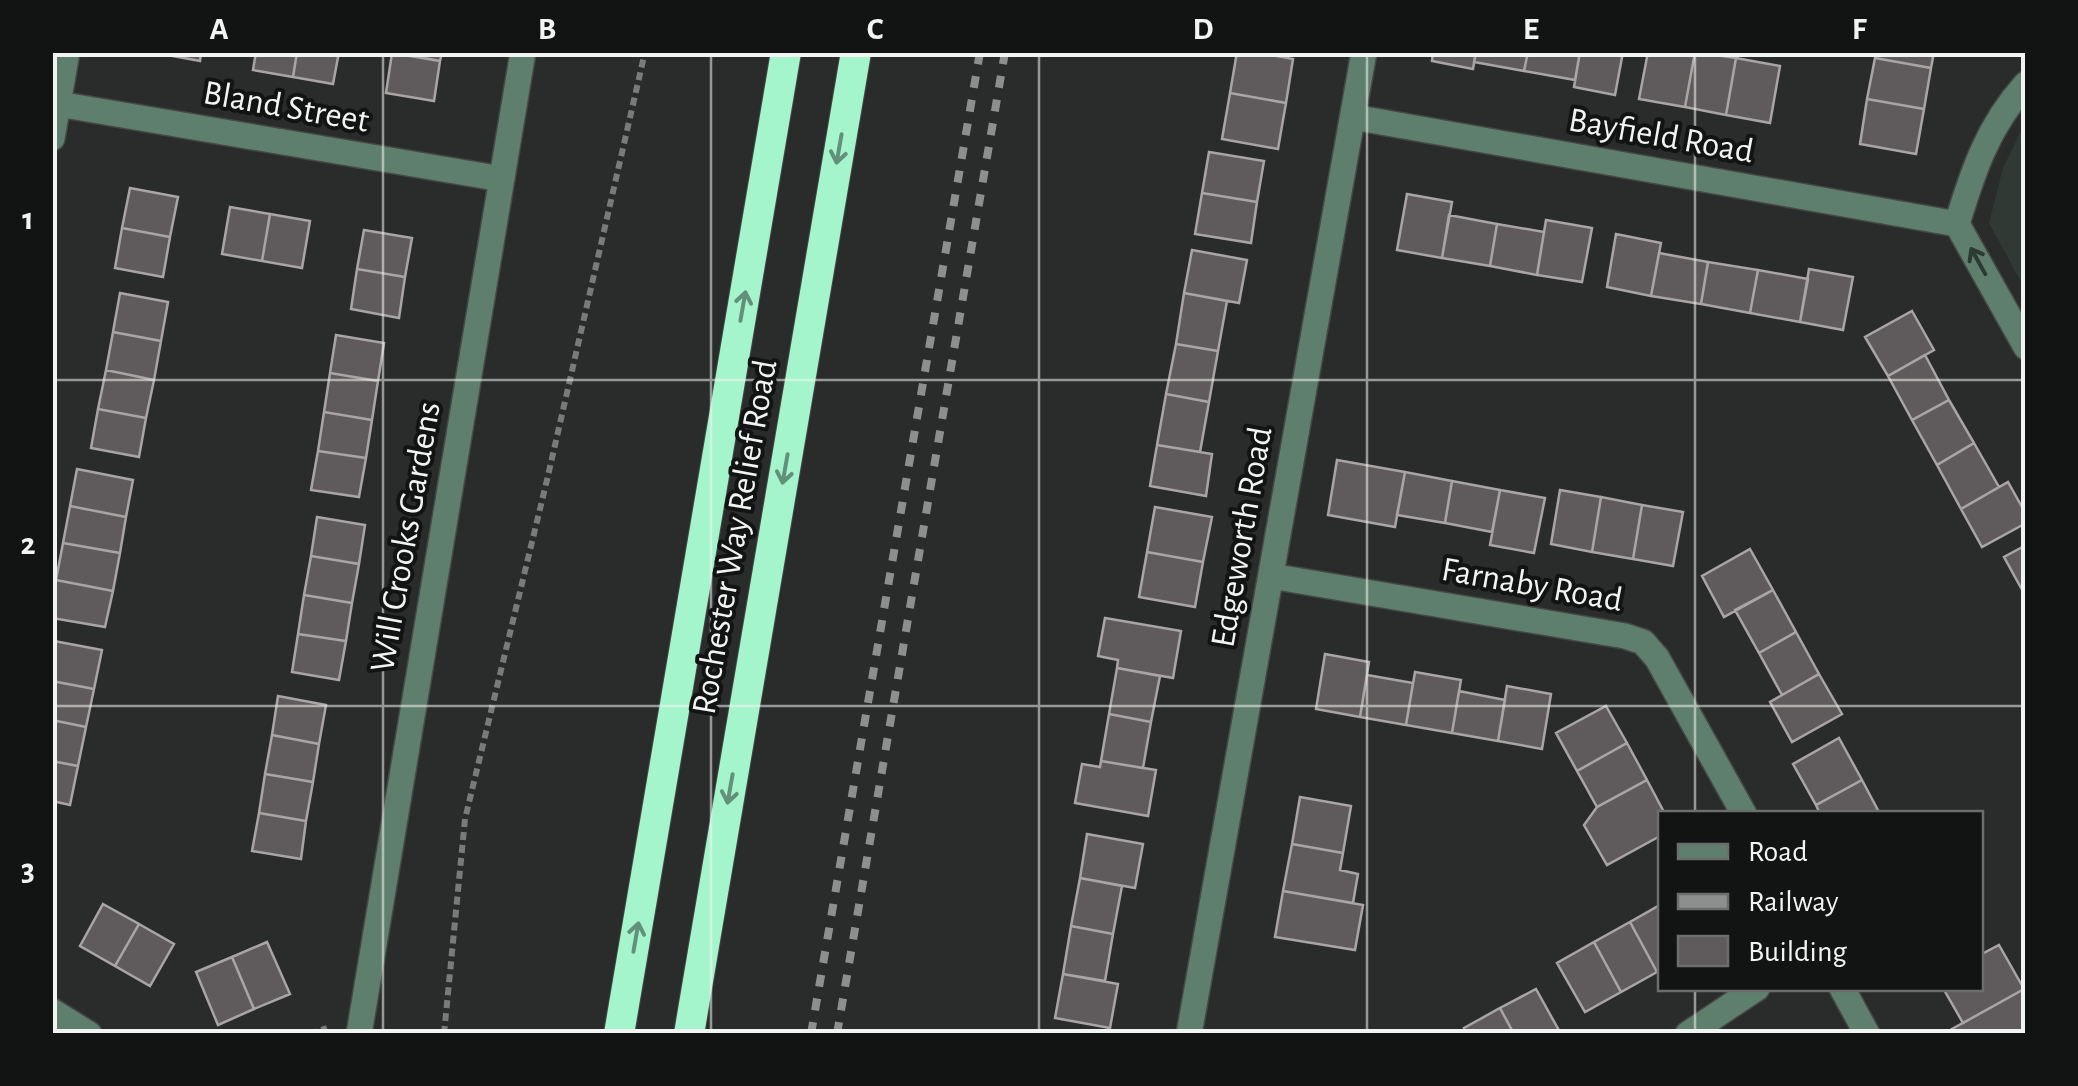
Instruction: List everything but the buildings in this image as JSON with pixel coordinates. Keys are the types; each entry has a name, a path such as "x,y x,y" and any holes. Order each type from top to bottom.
{"highway":[{"name":"Rochester Way Relief Road","path":"620,1034 786,52"},
{"name":"Rochester Way Relief Road","path":"689,1034 856,52"}],"street":[{"path":"52,138 67,52"},
{"name":"Will Crooks Gardens","path":"358,1034 523,52"},
{"name":"Edgeworth Road","path":"1189,1034 1364,52"},
{"path":"2026,84 2006,106 1975,165 1957,224 2026,347"},
{"name":"Bland Street","path":"56,104 502,179"},
{"name":"Bayfield Road","path":"1353,117 1957,224"},
{"name":"Farnaby Road","path":"1271,576 1643,642 1657,658 1742,811"},
{"path":"1688,1034 1752,991"},
{"path":"1844,991 1867,1034"},
{"path":"52,1011 89,1034"}],"path":[{"path":"444,1034 466,819 645,52"}],"shaded area":[{"path":"2025,123 2025,289 1989,223 2003,168"}],"railway":[{"path":"811,1034 980,52"},
{"path":"837,1034 1005,52"}]}
